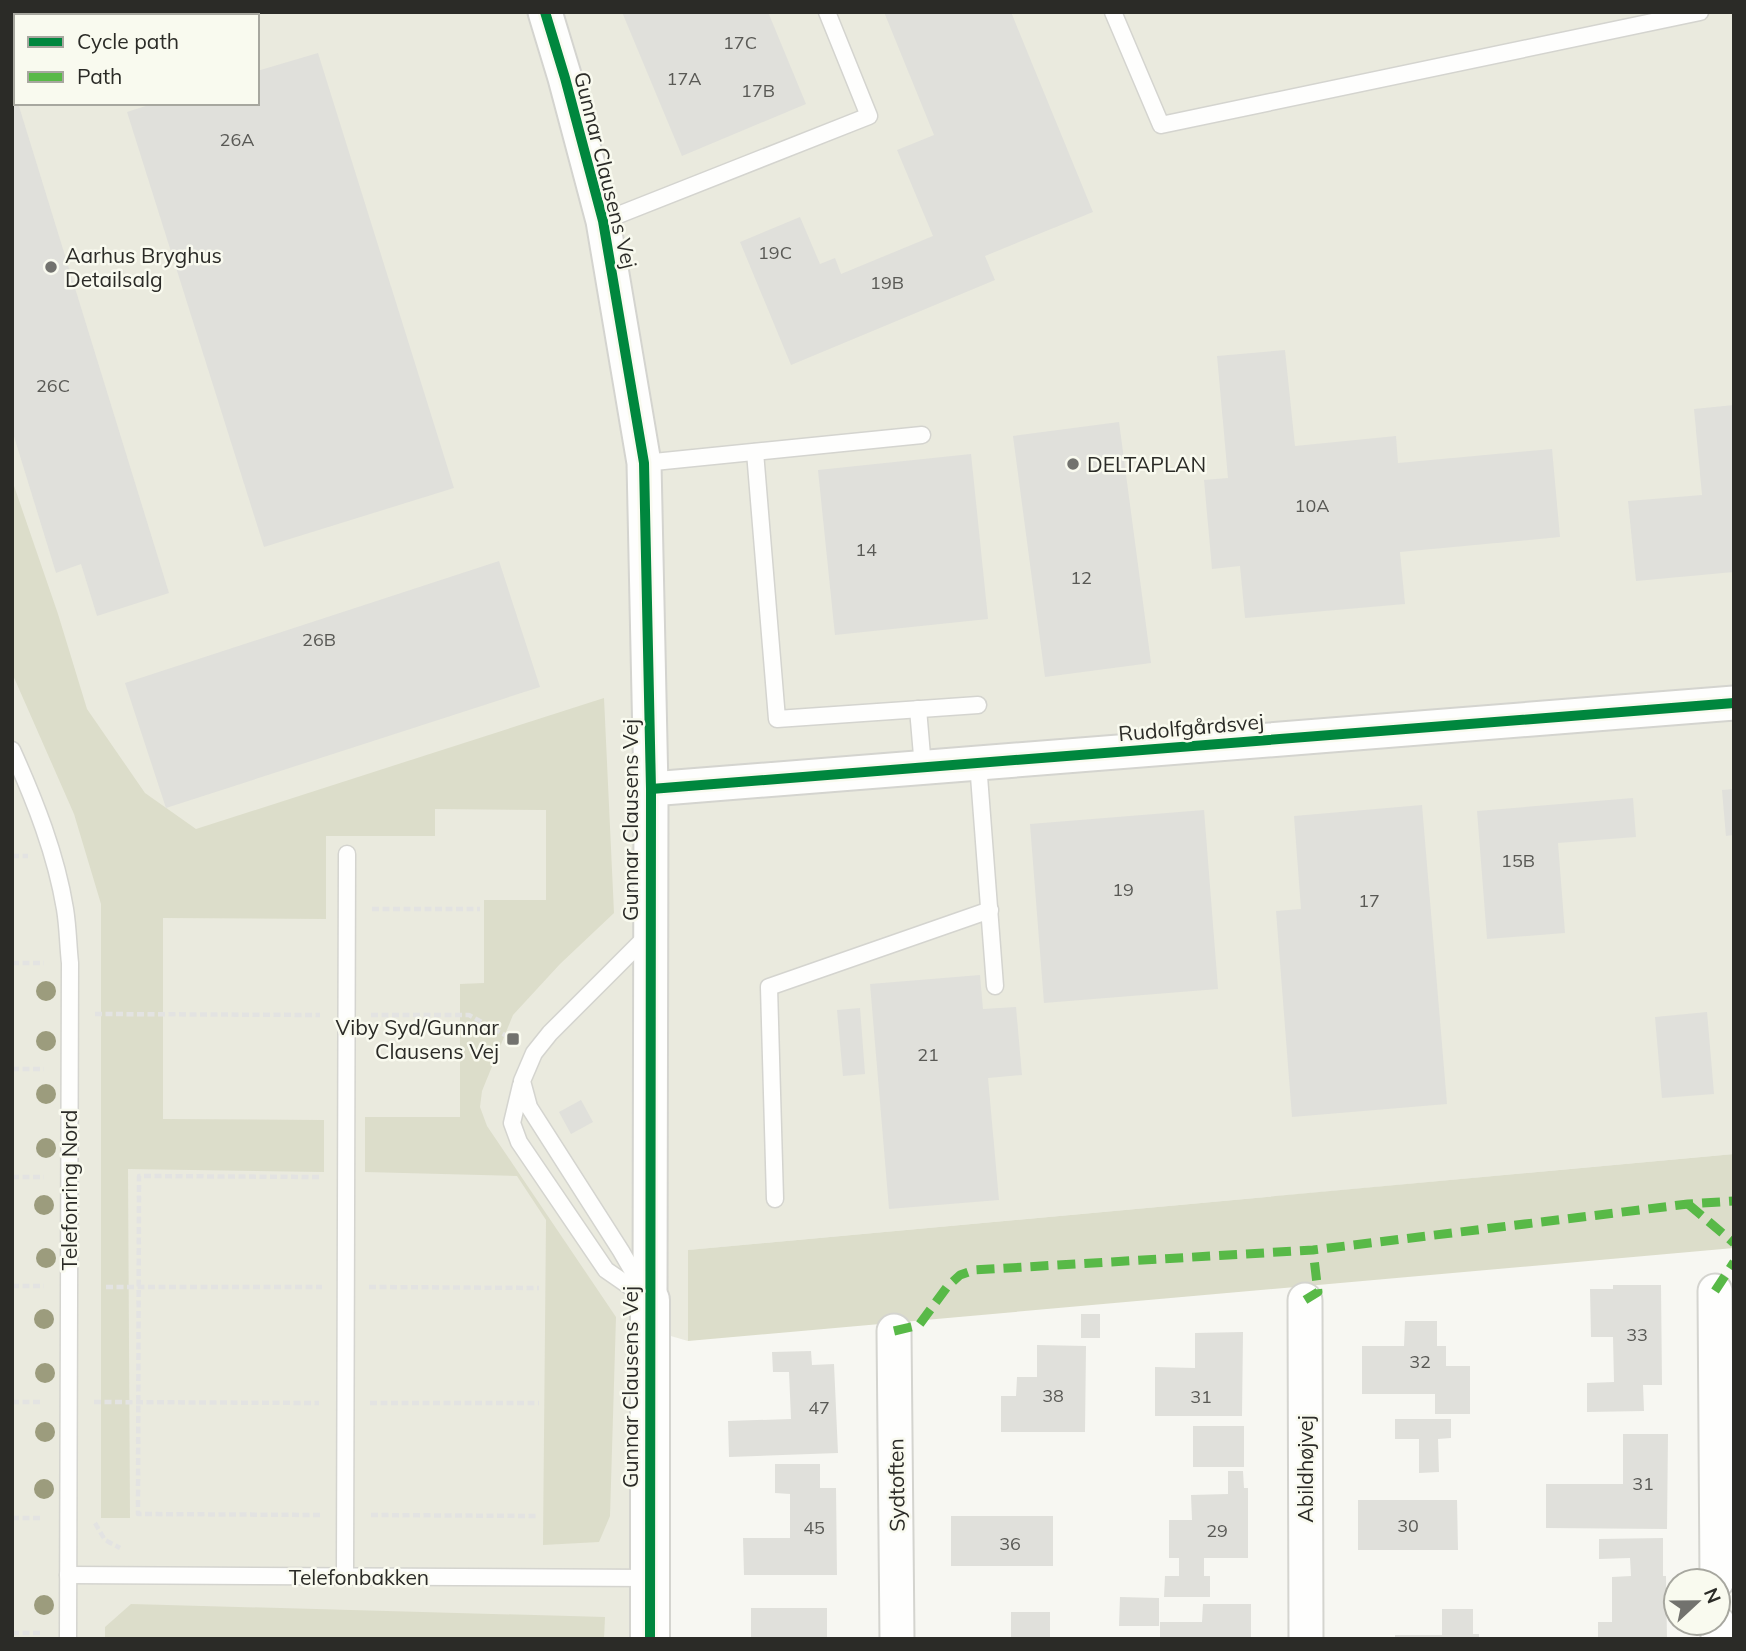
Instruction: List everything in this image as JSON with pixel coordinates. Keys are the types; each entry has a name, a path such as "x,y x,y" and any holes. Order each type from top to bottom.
{"street":[{"name":"Gunnar Clausens Vej","path":"545,12 603,221 644,463 651,789 650,1639"},
{"name":"Rudolfgårdsvej","path":"651,789 1734,703"},
{"path":"1715,1291 1717,1567"},
{"name":"Abildhøjvej","path":"1305,1300 1306,1639"},
{"name":"Sydtoften","path":"894,1331 897,1639"}],"lane":[{"path":"603,221 869,116 827,12"},
{"path":"1113,12 1161,125 1700,12"},
{"path":"644,463 922,435"},
{"path":"755,452 777,719 978,705"},
{"path":"918,709 923,767"},
{"name":"Telefonring Nord","path":"12,750 36,803 53,856 66,910 70,963 68,1639"},
{"path":"978,764 995,986"},
{"path":"345,1577 347,854"},
{"path":"775,1199 769,987 990,910"},
{"path":"650,933 550,1033 534,1053 522,1081 512,1123 519,1142 606,1270 650,1300"},
{"path":"522,1081 529,1107 650,1300"},
{"name":"Telefonbakken","path":"68,1575 650,1578"}],"path":[{"path":"347,909 480,909"},
{"path":"102,1013 469,1015 513,1039"},
{"path":"346,1177 139,1176 138,1514 539,1516"},
{"path":"106,1287 130,1286"},
{"path":"101,1402 129,1402"},
{"path":"95,1510 95,1523 106,1540 122,1548"}],"shaded area":[{"path":"12,12 1734,12 1734,1154 689,1250 688,1341 650,1330 650,1639 12,1639"}],"green space":[{"path":"12,480 87,709 145,793 196,829 604,698 614,913 560,964 513,1015 482,1091 480,1107 487,1126 616,1317 610,1516 599,1542 543,1545 546,1220 517,1176 365,1172 365,1117 460,1117 460,984 484,983 484,900 546,900 546,810 435,809 435,836 326,836 326,919 163,918 163,1119 324,1120 324,1172 128,1169 130,1518 101,1518 101,904 74,814 12,673"},
{"path":"1734,1154 1734,1248 688,1341 688,1250"},
{"path":"131,1604 605,1617 604,1639 105,1639 105,1627"}],"building":[{"path":"622,12 768,12 806,104 682,156"},
{"path":"884,12 1011,12 1093,212 985,256 995,280 791,365 740,242 800,217 820,264 835,258 841,274 933,236 897,150 934,135"},
{"path":"318,53 454,488 264,547 127,112 149,105 259,105 259,70"},
{"path":"12,95 14,105 19,105 169,593 97,616 81,564 56,573 12,430"},
{"path":"1285,350 1295,446 1396,436 1398,463 1552,449 1560,537 1400,552 1405,604 1245,618 1240,566 1212,569 1204,480 1228,478 1217,356"},
{"path":"1734,405 1734,572 1636,581 1628,501 1702,495 1694,409"},
{"path":"1119,422 1151,663 1045,677 1013,436"},
{"path":"971,454 988,619 835,635 818,470"},
{"path":"499,561 540,687 166,808 125,683"},
{"path":"1734,789 1734,835 1726,836 1722,790"},
{"path":"1633,798 1636,837 1558,843 1565,933 1487,939 1477,811"},
{"path":"1422,805 1447,1104 1292,1117 1276,911 1301,909 1294,816"},
{"path":"1204,810 1218,989 1044,1003 1030,824"},
{"path":"980,975 983,1009 1016,1007 1022,1075 988,1078 999,1200 889,1209 870,984"},
{"path":"860,1008 865,1074 843,1076 837,1010"},
{"path":"1707,1012 1714,1094 1662,1098 1655,1017"},
{"path":"581,1100 593,1122 571,1134 559,1112"},
{"path":"1613,1285 1661,1285 1662,1385 1643,1385 1644,1411 1587,1412 1587,1383 1614,1382 1613,1337 1591,1337 1590,1289 1613,1289"},
{"path":"1081,1314 1100,1314 1100,1338 1081,1338"},
{"path":"1405,1321 1437,1321 1437,1346 1446,1346 1446,1366 1470,1366 1470,1414 1435,1414 1435,1394 1362,1394 1362,1346 1404,1346"},
{"path":"1243,1332 1242,1416 1155,1416 1155,1367 1195,1368 1195,1333"},
{"path":"1037,1345 1086,1346 1085,1432 1001,1432 1001,1396 1016,1396 1017,1377 1037,1377"},
{"path":"811,1351 812,1365 834,1364 838,1453 729,1457 728,1421 791,1419 789,1372 773,1372 772,1352"},
{"path":"1395,1419 1451,1419 1451,1438 1438,1439 1439,1472 1419,1473 1419,1439 1395,1439"},
{"path":"1193,1426 1244,1426 1244,1467 1193,1467"},
{"path":"1623,1434 1668,1434 1667,1529 1546,1528 1546,1484 1623,1484"},
{"path":"775,1464 820,1464 820,1488 836,1488 837,1575 744,1575 743,1538 790,1538 790,1494 775,1493"},
{"path":"1228,1471 1243,1471 1244,1488 1248,1488 1248,1558 1204,1558 1204,1576 1210,1576 1210,1597 1164,1597 1165,1576 1179,1576 1179,1558 1169,1558 1169,1520 1192,1520 1191,1495 1228,1494"},
{"path":"1358,1500 1457,1500 1458,1550 1358,1550"},
{"path":"951,1516 1053,1516 1053,1566 951,1566"},
{"path":"1663,1538 1662,1637 1667,1639 1598,1639 1598,1622 1612,1622 1612,1577 1631,1576 1630,1558 1599,1559 1599,1539"},
{"path":"1120,1597 1159,1598 1159,1626 1119,1626"},
{"path":"1203,1604 1251,1604 1251,1639 1160,1639 1160,1622 1202,1622"},
{"path":"751,1608 827,1608 827,1639 751,1639"},
{"path":"1442,1609 1473,1609 1473,1634 1479,1634 1479,1639 1395,1639 1395,1635 1442,1635"},
{"path":"1011,1612 1050,1612 1050,1639 1011,1639"}],"marked path":[{"path":"894,1331 919,1325 947,1287 960,1275 974,1270 1313,1250 1688,1204 1734,1201"},
{"path":"1688,1204 1734,1243"},
{"path":"1305,1300 1318,1292 1313,1250"},
{"path":"1715,1291 1734,1262"}],"cycle path":[{"path":"545,12 603,221 644,463 651,789 650,1639"},
{"path":"651,789 1734,703"}],"place":[{"name":"Aarhus Bryghus Detailsalg","path":"51,267"},
{"name":"DELTAPLAN","path":"1073,464"},
{"name":"Viby Syd/Gunnar Clausens Vej","path":"513,1039"}]}
